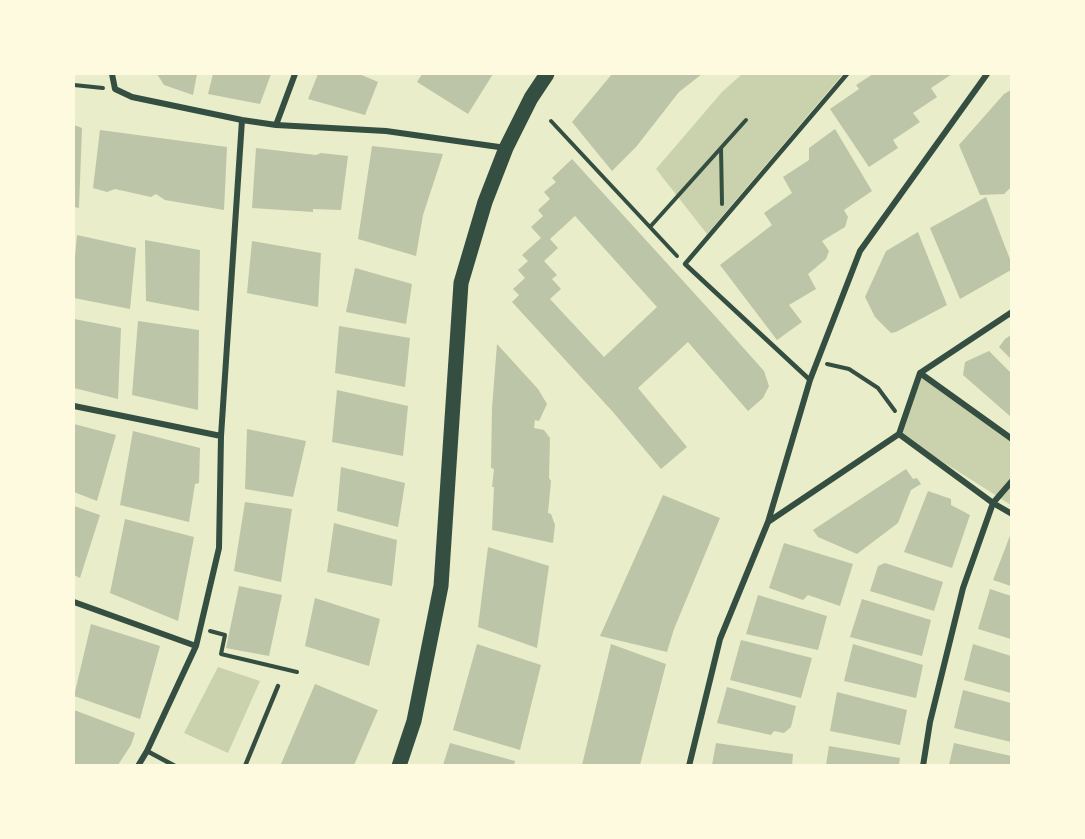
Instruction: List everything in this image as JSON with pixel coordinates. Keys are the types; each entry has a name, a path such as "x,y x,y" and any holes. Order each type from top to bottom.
{"main road":[{"path":"399,765 414,721 441,586 461,283 485,202 506,148 546,74"}],"street":[{"path":"112,74 115,89 132,97 242,120 276,125 386,131 506,148"},
{"path":"276,125 295,74"},
{"path":"689,765 720,639 768,522 810,380 860,251 987,74"},
{"path":"138,765 147,751 196,646 219,548 221,436 242,120"},
{"path":"768,522 899,434 920,374 1011,312"},
{"path":"920,374 1011,439"},
{"path":"74,406 221,436"},
{"path":"899,434 1011,514"},
{"path":"923,765 930,722 963,588 993,503 1011,481"},
{"path":"74,602 196,646"}],"lane":[{"path":"810,380 685,264 847,74"},
{"path":"245,765 278,686"},
{"path":"147,751 176,765"}],"path":[{"path":"74,85 115,89"},
{"path":"650,227 746,120"},
{"path":"551,121 685,264"},
{"path":"722,147 722,220"},
{"path":"817,363 849,369 878,388 903,422"},
{"path":"200,629 225,634 221,654 297,672"}],"green space":[{"path":"742,74 843,74 707,234 656,169 722,92"},
{"path":"920,373 1011,439 1011,505 899,434"},
{"path":"218,667 260,681 228,753 184,733"}],"building":[{"path":"157,74 197,74 193,95 164,85"},
{"path":"213,74 271,74 260,104 208,94"},
{"path":"318,74 359,74 378,82 365,115 308,99"},
{"path":"422,74 493,74 468,114 417,82"},
{"path":"612,74 702,74 679,92 636,147 612,171 572,122"},
{"path":"873,74 952,74 931,88 937,97 913,113 920,122 893,140 898,148 869,167 830,109 859,89 856,85"},
{"path":"1011,90 1011,187 1004,194 980,195 959,145 1004,94"},
{"path":"74,125 82,128 79,208 74,207"},
{"path":"835,129 872,191 844,210 848,217 845,227 822,241 829,251 826,259 808,274 816,289 789,305 802,322 777,340 720,265 772,225 764,213 792,193 783,177 809,160 809,148"},
{"path":"100,130 227,147 224,210 165,200 156,194 151,197 115,189 107,192 93,188"},
{"path":"372,146 443,154 423,215 416,256 358,239"},
{"path":"256,148 348,156 341,210 313,209 313,212 252,208"},
{"path":"572,159 764,371 769,386 763,398 748,411 688,342 638,388 687,447 661,469 613,412 512,302 519,295 513,289 525,278 518,270 528,261 522,255 541,238 531,227 543,216 538,210 550,199 544,192 556,182 552,178","holes":["575,216 657,307 604,357 550,299 561,289 552,279 557,275 544,261 558,248 550,239"]},
{"path":"986,197 1011,262 1011,270 960,299 930,228"},
{"path":"918,232 947,305 891,333 875,317 865,297 886,251"},
{"path":"77,235 136,248 130,309 74,298"},
{"path":"145,240 200,250 199,311 146,301"},
{"path":"252,241 321,253 318,307 247,293"},
{"path":"355,268 412,284 406,324 346,312"},
{"path":"74,319 121,328 118,399 74,388"},
{"path":"138,321 199,330 198,410 132,395"},
{"path":"339,326 410,338 405,387 335,373"},
{"path":"1011,335 1011,359 999,347"},
{"path":"497,344 538,389 547,404 539,421 535,420 534,428 544,430 550,438 549,478 551,481 548,513 551,514 555,525 553,543 492,530 494,469 491,468 492,408"},
{"path":"989,351 1011,373 1011,417 963,375 965,362"},
{"path":"337,390 408,406 403,456 332,442"},
{"path":"74,424 116,435 97,501 74,492"},
{"path":"247,429 306,441 293,497 245,489"},
{"path":"133,431 200,448 199,483 195,484 189,522 120,505"},
{"path":"341,467 405,483 398,527 337,511"},
{"path":"906,469 913,479 917,478 921,484 911,490 898,523 857,554 818,537 813,530"},
{"path":"928,491 951,499 951,505 970,515 952,568 904,552"},
{"path":"663,495 720,518 674,629 667,652 600,636"},
{"path":"245,502 292,509 281,582 234,571"},
{"path":"74,506 100,515 80,578 74,575"},
{"path":"125,519 194,537 178,621 110,593"},
{"path":"334,523 397,540 392,586 327,572"},
{"path":"1011,533 1011,586 993,580"},
{"path":"784,543 853,564 840,606 808,595 803,600 769,588"},
{"path":"488,547 549,566 537,648 478,627"},
{"path":"885,563 943,582 934,611 870,591 878,566"},
{"path":"239,586 282,595 269,656 226,648"},
{"path":"990,589 1011,596 1011,639 978,629"},
{"path":"758,595 827,616 818,650 746,634"},
{"path":"315,598 380,619 369,666 305,646"},
{"path":"862,599 931,620 922,656 850,637"},
{"path":"91,624 160,646 140,719 74,696"},
{"path":"741,640 812,658 801,698 730,680"},
{"path":"477,644 541,665 520,750 453,730"},
{"path":"611,644 666,664 640,765 582,765"},
{"path":"853,644 923,665 916,698 844,681"},
{"path":"973,644 1011,656 1011,693 964,680"},
{"path":"315,684 378,710 354,765 281,764"},
{"path":"727,687 796,706 791,727 784,733 774,731 771,735 717,723"},
{"path":"963,690 1011,703 1011,742 954,728"},
{"path":"837,692 907,710 900,745 830,731"},
{"path":"74,710 135,733 131,745 118,765 74,765"},
{"path":"450,743 515,761 514,765 443,765"},
{"path":"716,743 793,754 792,765 712,765"},
{"path":"954,743 1011,756 1011,765 949,765"},
{"path":"829,746 900,758 899,765 826,765"}]}
